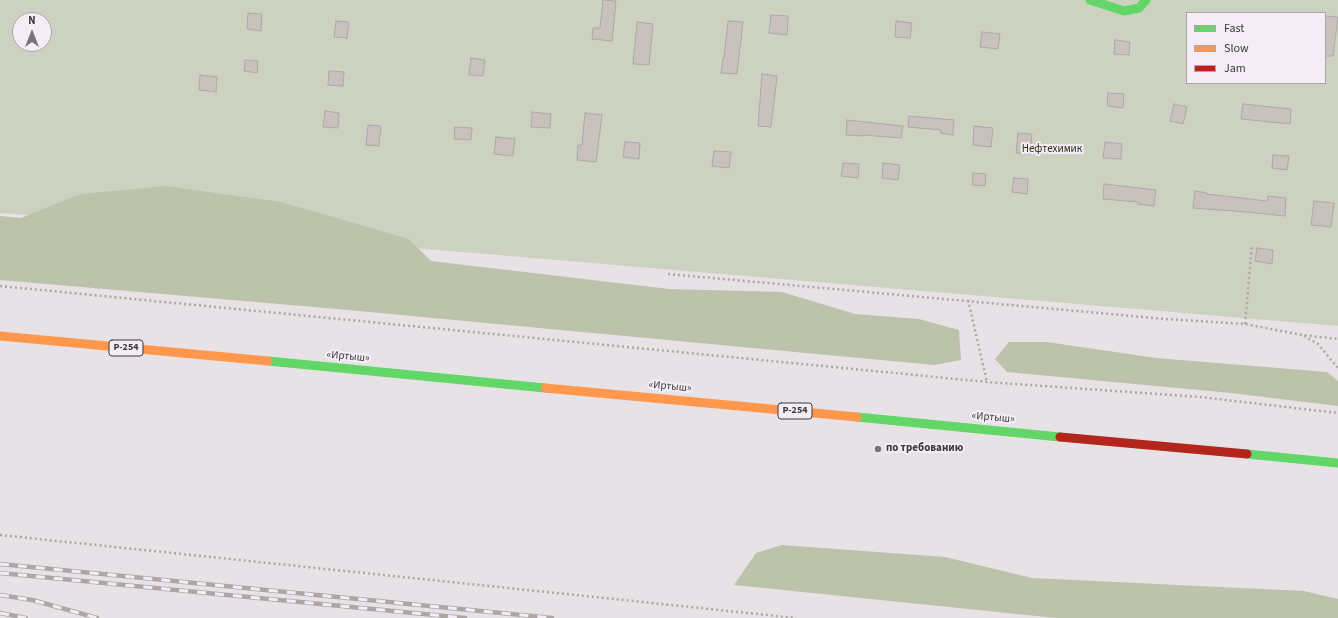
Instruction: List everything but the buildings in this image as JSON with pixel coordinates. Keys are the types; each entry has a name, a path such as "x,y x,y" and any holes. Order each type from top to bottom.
{"main road":[{"path":"1090,0 1124,11 1139,8 1146,0"},
{"name":"«Иртыш»","path":"0,336 1338,463"}],"path":[{"path":"1245,324 1252,245"},
{"path":"668,274 1165,319 1245,324 1302,335 1338,339"},
{"path":"0,286 987,382 1200,397 1338,414"},
{"path":"968,300 987,382"},
{"path":"1302,335 1318,344 1338,368"},
{"path":"0,535 796,618"}],"green space":[{"name":"Нефтехимик","path":"0,0 1338,0 1338,326 0,213"},
{"path":"166,186 281,202 409,239 431,261 669,289 782,292 855,314 919,319 959,330 961,360 934,365 337,309 0,280 0,216 21,218 80,194"},
{"path":"1009,342 1047,342 1156,358 1327,372 1338,381 1338,406 1231,393 1007,372 995,359"},
{"path":"782,545 945,557 1032,578 1304,591 1338,599 1338,618 1056,618 734,585 756,553"}],"railway":[{"path":"0,564 552,618"},
{"path":"0,573 465,618"},
{"path":"0,595 32,600 97,618"},
{"path":"0,613 26,618"}],"traffic: fast":[{"path":"1090,0 1124,11 1139,8 1146,0"},
{"path":"268,361 545,388"},
{"path":"857,417 1060,437"},
{"path":"1247,454 1338,463"}],"traffic: slow":[{"path":"0,336 268,361"},
{"path":"545,388 857,417"}],"traffic: jam":[{"path":"1060,437 1247,454"}],"place":[{"name":"по требованию","path":"878,449"}]}
